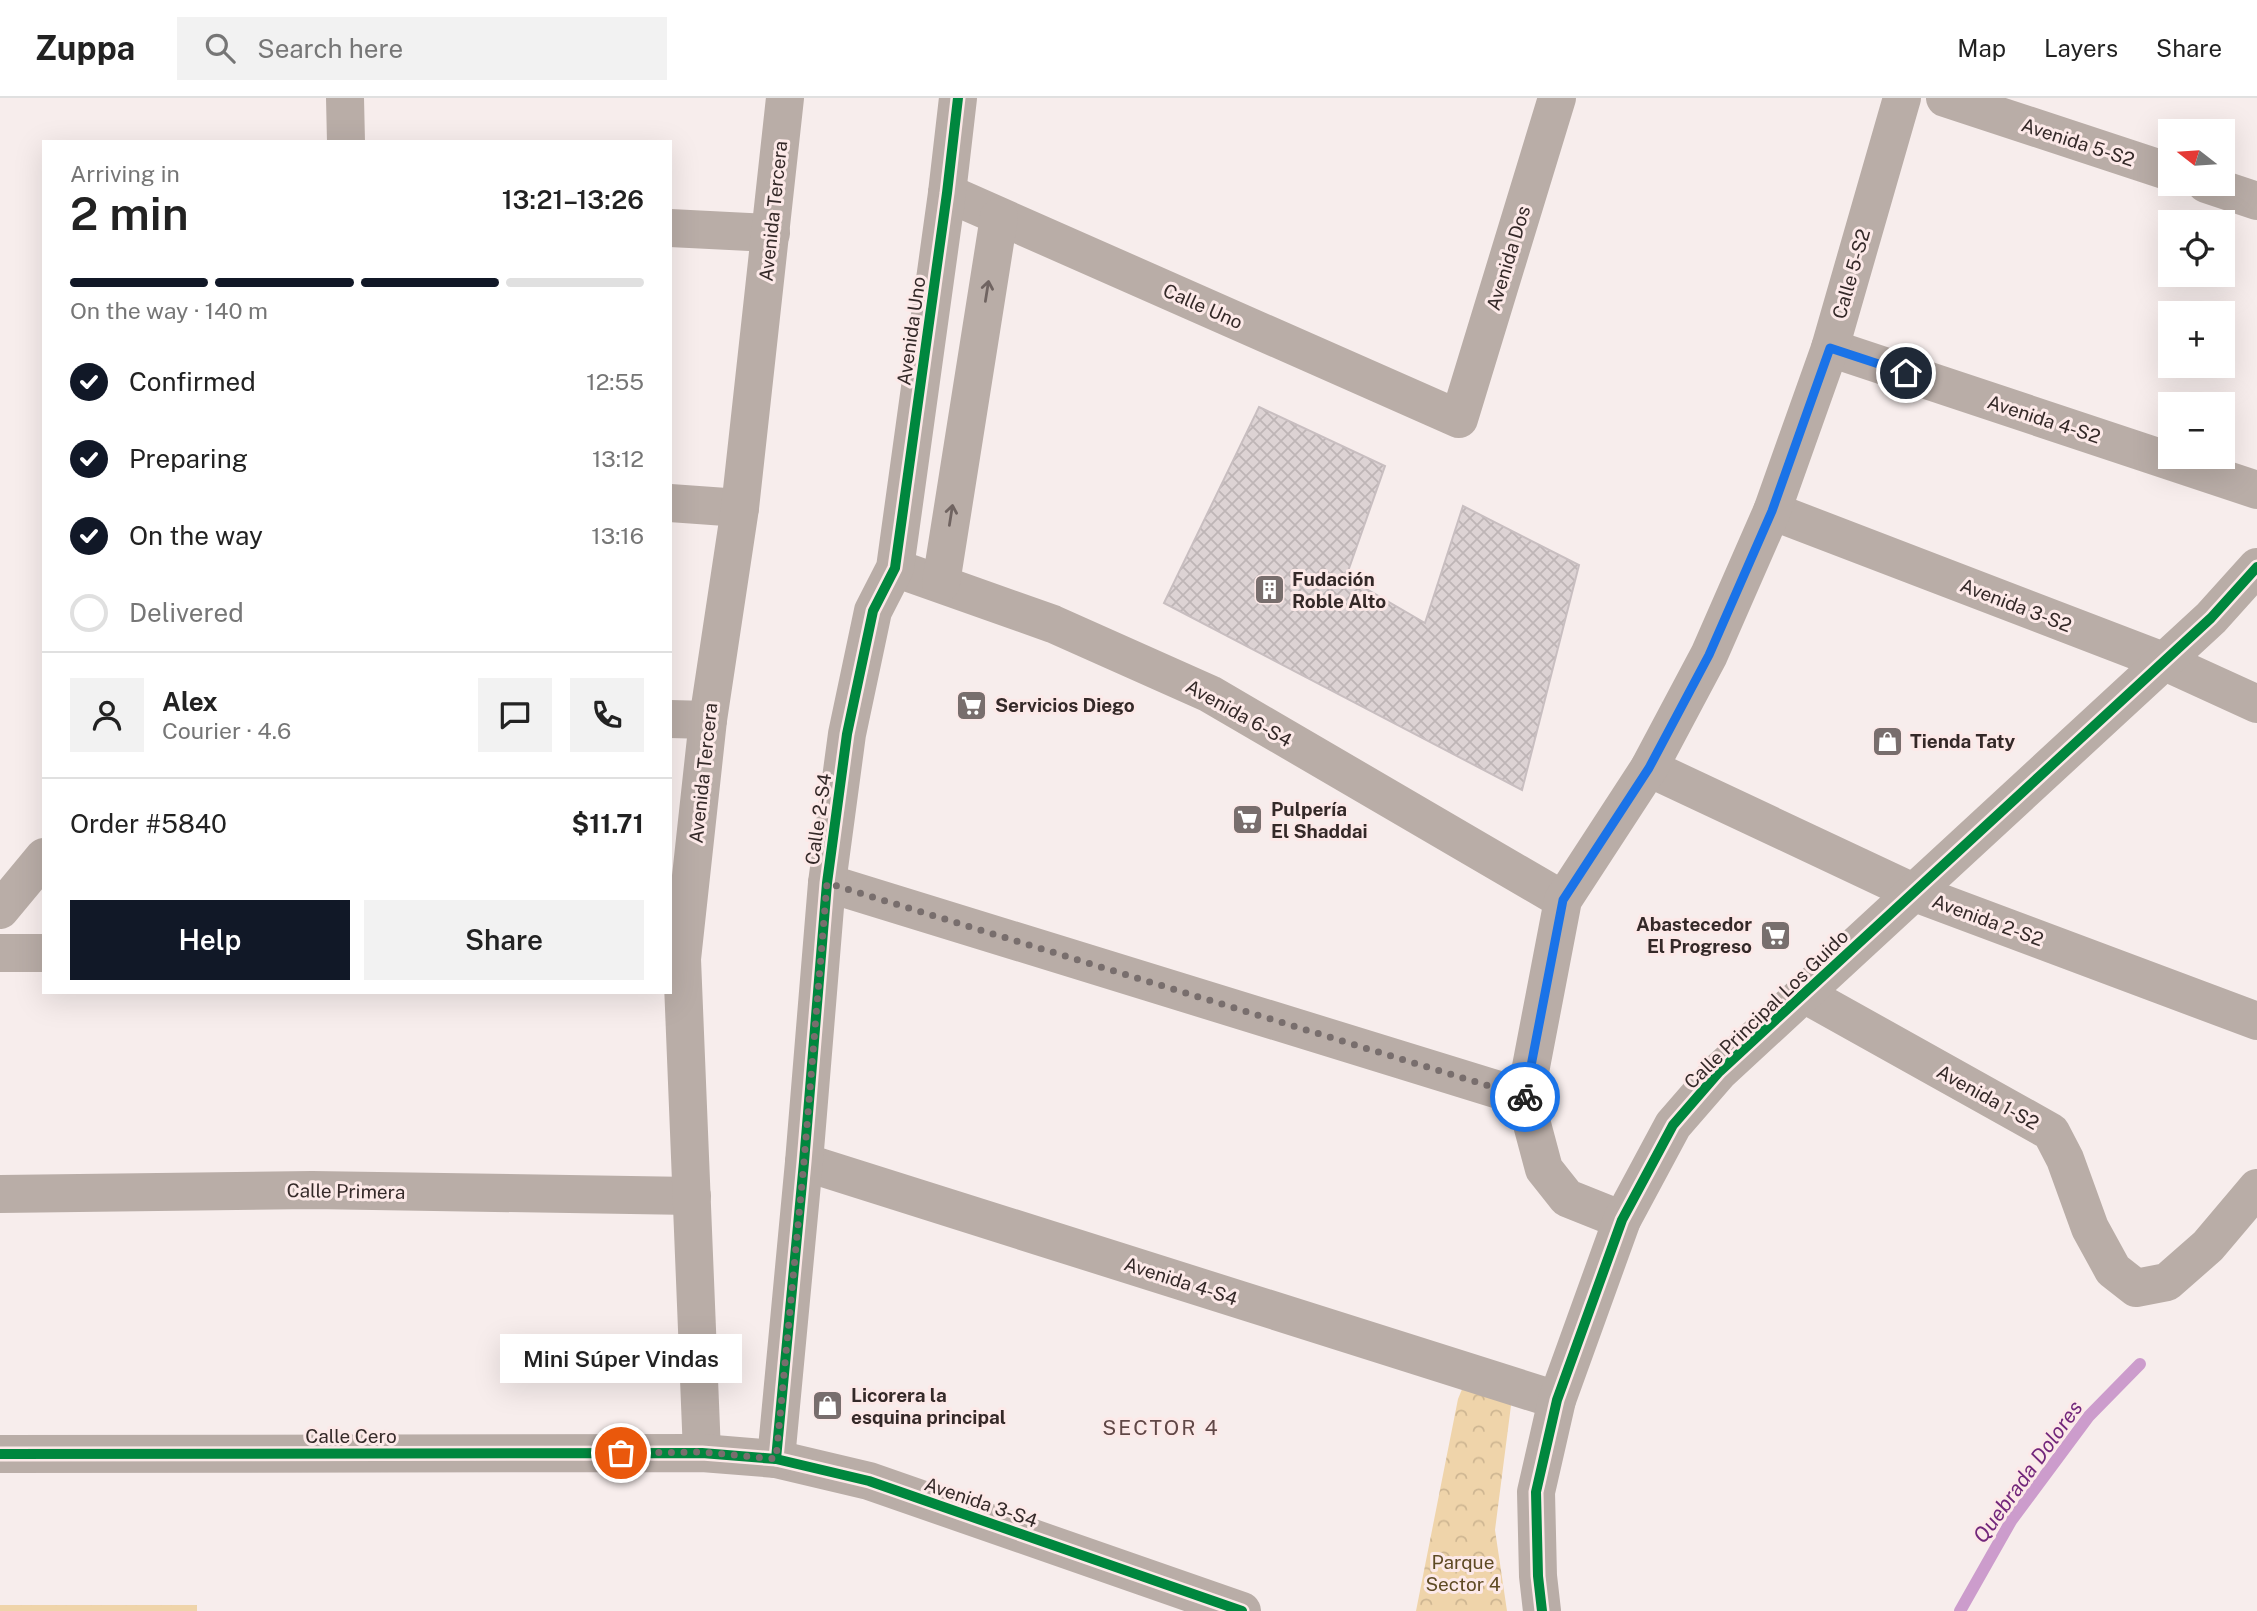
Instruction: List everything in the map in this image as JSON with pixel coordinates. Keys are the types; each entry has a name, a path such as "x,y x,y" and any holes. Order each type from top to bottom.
{"street":[{"path":"345,98 346,140"},
{"name":"Avenida Tercera","path":"702,1452 692,1196 676,959 740,508 785,98"},
{"name":"Avenida Uno","path":"895,568 958,98"},
{"name":"Avenida Dos","path":"1459,419 1557,98"},
{"name":"Calle 5-S2","path":"1622,1220 1567,1198 1544,1169 1525,1098 1563,900 1649,768 1709,655 1772,511 1830,348 1902,98"},
{"name":"Avenida 5-S2","path":"1945,98 2158,168"},
{"name":"Calle Uno","path":"947,193 1459,419"},
{"path":"2235,194 2257,201"},
{"path":"941,583 999,217"},
{"path":"672,228 771,233"},
{"name":"Avenida 4-S2","path":"1830,348 2257,490"},
{"path":"672,503 740,508"},
{"name":"Avenida 3-S2","path":"1772,511 2163,661 2257,704"},
{"name":"Calle Principal Los Guido","path":"1542,1611 1538,1576 1536,1492 1557,1399 1622,1220 1673,1125 1719,1072 2211,618 2257,567"},
{"name":"Avenida 6-S4","path":"895,568 1054,624 1210,694 1563,900"},
{"name":"Calle 2-S4","path":"776,1459 827,883 846,734 873,611 895,568"},
{"path":"672,719 708,720"},
{"name":"Avenida 2-S2","path":"1649,768 1915,893 2257,1021"},
{"path":"0,910 42,859"},
{"path":"827,883 1525,1098"},
{"path":"0,953 42,953"},
{"name":"Avenida 1-S2","path":"1804,994 2051,1132 2065,1159 2090,1228 2113,1270 2136,1287 2167,1282 2208,1246 2257,1188"},
{"name":"Avenida 4-S4","path":"804,1162 1557,1399"},
{"name":"Calle Primera","path":"0,1194 312,1190 692,1196"},
{"name":"Avenida 3-S4","path":"702,1452 776,1459 869,1481 1242,1611"},
{"name":"Calle Cero","path":"0,1454 702,1452"}],"green space":[{"name":"Parque Sector 4","path":"1465,1382 1513,1390 1495,1530 1507,1611 1416,1611 1458,1399"},
{"path":"0,1605 197,1605 197,1611 0,1611"}],"building":[{"name":"Fudación Roble Alto","path":"1259,407 1385,466 1346,577 1425,623 1463,506 1579,565 1522,790 1164,603"}],"waterway":[{"name":"Quebrada Dolores","path":"1960,1611 2011,1521 2089,1416 2140,1364"}],"cycle path":[{"path":"776,1459 827,883 847,734 873,611 895,568 958,98"},
{"path":"1542,1611 1538,1576 1536,1492 1557,1400 1622,1220 1673,1125 1719,1072 2211,618 2257,567"},
{"path":"0,1454 702,1453 776,1459 869,1481 1242,1611"}],"way so far":[{"path":"621,1453 702,1452 776,1459 827,883 1525,1097"}],"place":[{"name":"Fudación Roble Alto","path":"1269,590"},
{"name":"Servicios Diego","path":"972,705"},
{"name":"Tienda Taty","path":"1887,741"},
{"name":"Pulpería El Shaddai","path":"1248,820"},
{"name":"Abastecedor El Progreso","path":"1775,935"},
{"name":"Licorera la esquina principal","path":"828,1406"},
{"name":"Mini Súper Vindas","path":"621,1453"}],"district":[{"name":"SECTOR 4","path":"1161,1428"}],"route":[{"path":"1525,1097 1563,900 1649,768 1709,655 1772,511 1830,348 1906,373"}]}
